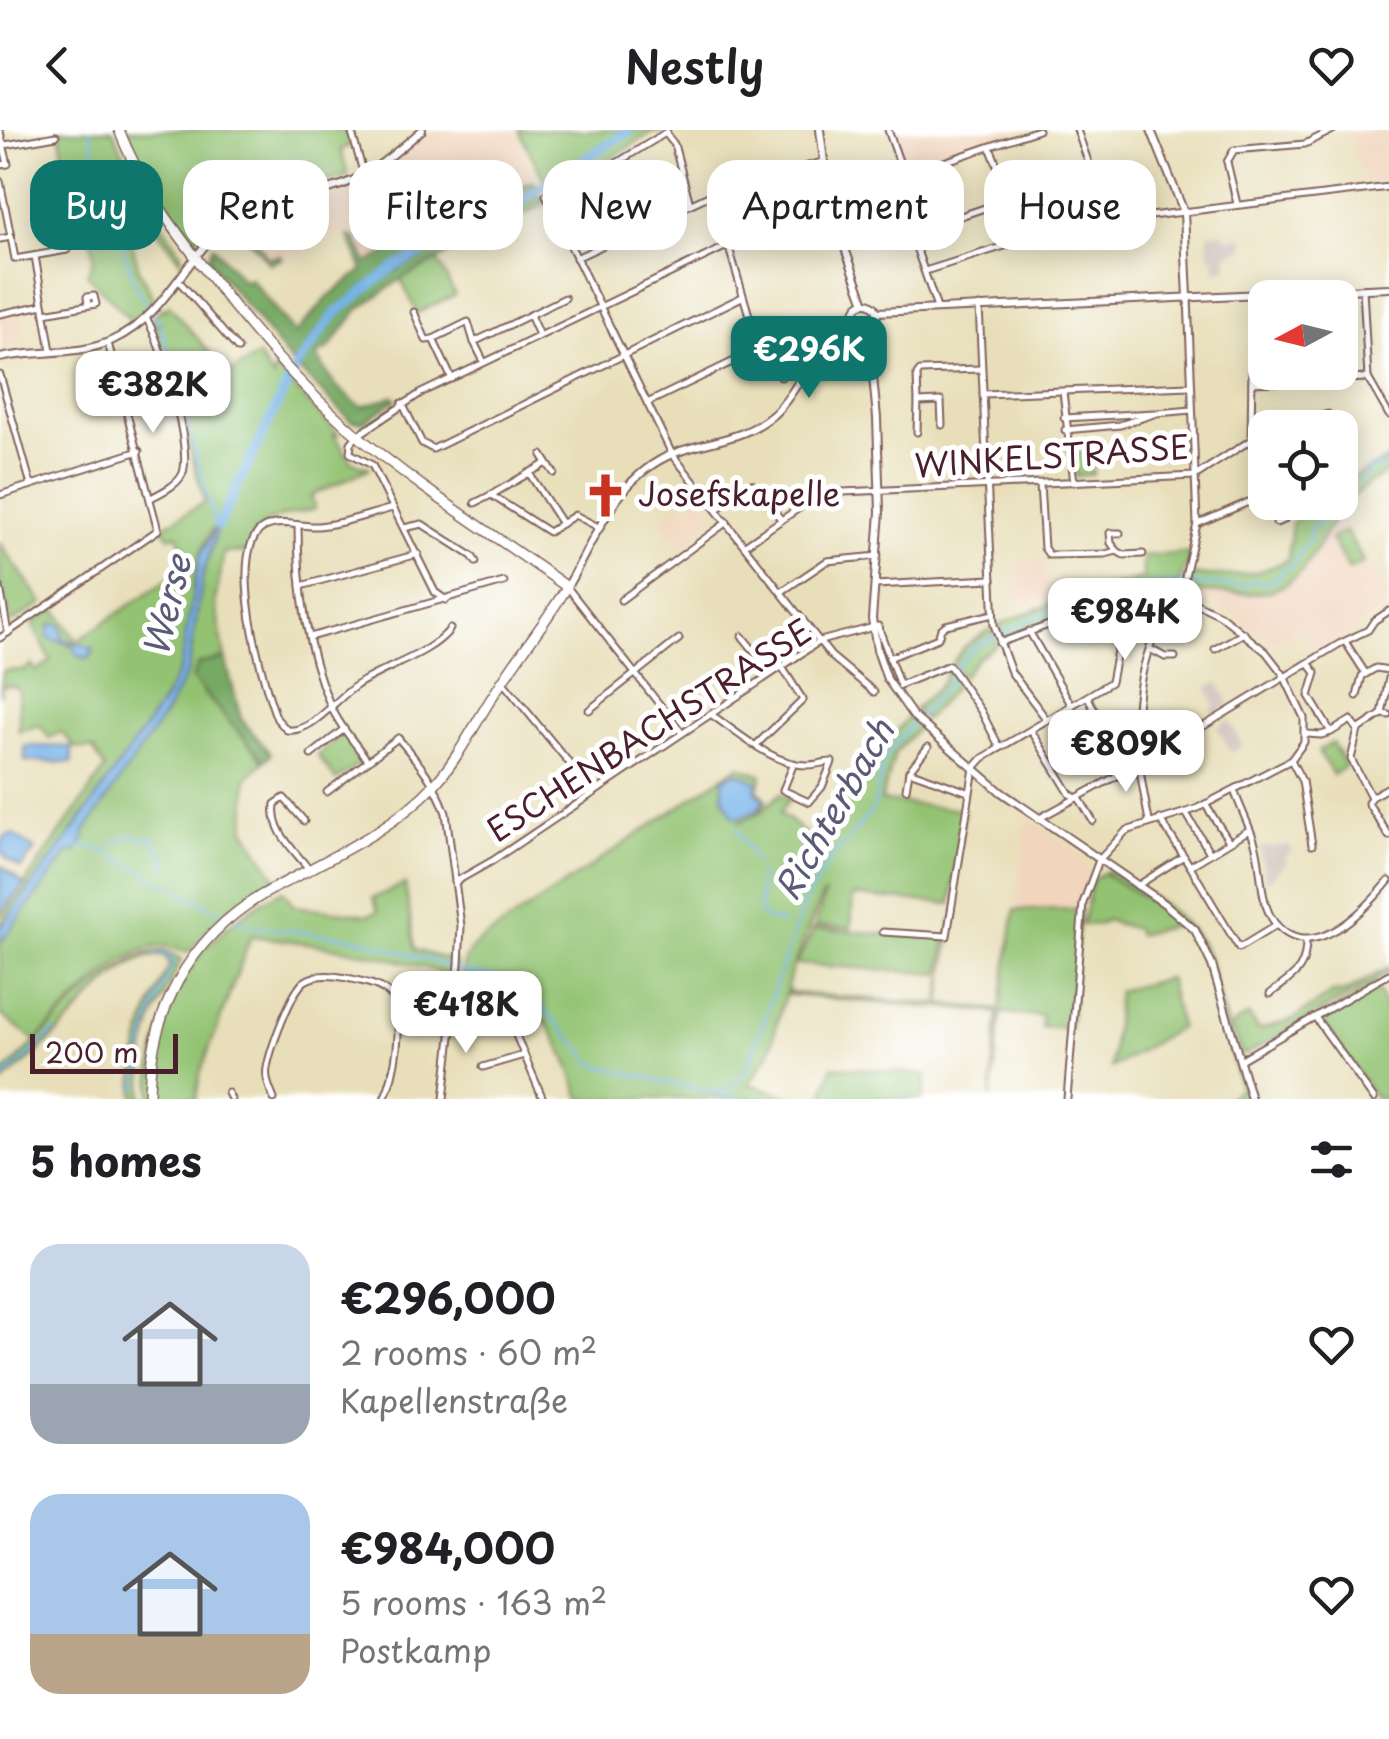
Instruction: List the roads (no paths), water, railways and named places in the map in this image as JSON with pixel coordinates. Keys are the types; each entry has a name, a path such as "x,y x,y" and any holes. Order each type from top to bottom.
{"main road":[{"path":"119,130 149,194 286,367 357,436 396,467 567,586"},
{"path":"382,160 422,130"},
{"path":"820,130 822,160"},
{"path":"1150,130 1184,212 1188,297"},
{"path":"0,358 71,351 108,342 150,314 194,255 225,223 281,198 333,188 349,181"},
{"path":"846,250 864,303"},
{"path":"1358,289 1389,288"},
{"path":"877,312 1248,294"},
{"path":"149,1099 152,1049 166,1004 190,960 236,913 383,827 435,784 567,586 634,477 672,454 736,437 766,420 795,390 840,322 855,315 864,303 874,306 877,312 874,322 868,325 861,324 855,315"},
{"path":"868,325 878,418 880,490 872,626 878,656 916,719 1038,820 1181,916 1202,942 1250,1099"}],"street":[{"path":"351,130 360,160"},
{"path":"888,130 898,160"},
{"path":"950,160 1038,130"},
{"path":"1077,130 1088,160"},
{"path":"1237,204 1226,162 1234,150 1293,146 1318,140 1333,130"},
{"path":"0,132 8,164 0,165"},
{"path":"622,160 666,133 674,144 690,204"},
{"path":"5,145 56,136"},
{"path":"990,146 995,160"},
{"path":"0,181 15,259 66,250"},
{"path":"1156,215 1389,187"},
{"path":"576,258 707,197"},
{"path":"0,239 10,238"},
{"path":"572,250 672,454 831,656 874,692"},
{"path":"446,600 435,592 372,465 350,453 351,443 402,403 715,250"},
{"path":"730,250 759,349 780,377"},
{"path":"917,250 937,308"},
{"path":"925,271 989,250"},
{"path":"35,256 51,351"},
{"path":"178,280 238,349"},
{"path":"1363,289 1368,378 1389,414"},
{"path":"1185,576 1197,524 1188,297"},
{"path":"474,342 565,298"},
{"path":"402,403 422,443 433,448 742,298"},
{"path":"0,314 88,305"},
{"path":"979,306 995,630 1011,672 1046,720"},
{"path":"414,312 427,340 468,322 484,362"},
{"path":"150,314 186,461 180,478 151,498"},
{"path":"530,315 540,335"},
{"path":"433,340 452,378"},
{"path":"0,638 158,530 108,342"},
{"path":"648,403 759,349"},
{"path":"917,432 920,372 982,369"},
{"path":"0,374 31,486"},
{"path":"1358,379 1368,378"},
{"path":"983,394 1190,386"},
{"path":"1063,392 1074,482"},
{"path":"918,402 941,401 942,424"},
{"path":"1064,418 1192,410"},
{"path":"1065,430 1120,424 1157,413"},
{"name":"WINKELSTRASSE","path":"744,545 821,493 1196,476 1248,442"},
{"path":"0,495 139,451"},
{"path":"542,455 554,473"},
{"path":"476,503 548,463"},
{"path":"529,474 562,524"},
{"path":"717,509 752,484 780,519"},
{"path":"1040,484 1044,548 1049,555 1104,554 1116,550"},
{"path":"491,495 549,532 575,516 600,528"},
{"path":"1197,524 1248,502"},
{"path":"394,508 322,526 270,525 255,536 248,588 250,625 273,710 287,730 301,730 356,685 430,646 450,629"},
{"path":"1276,524 1284,520"},
{"path":"622,600 726,522"},
{"path":"404,528 422,524 476,562"},
{"path":"298,526 309,637 330,705 368,761"},
{"path":"1120,532 1110,533 1110,543 1116,550 1124,555 1143,554"},
{"path":"301,586 418,554"},
{"path":"781,592 828,560 878,556"},
{"path":"874,585 992,579"},
{"path":"309,637 504,582"},
{"path":"567,586 682,734"},
{"path":"0,588 8,633"},
{"path":"433,604 435,592"},
{"path":"1067,1099 1083,903 1099,860 1121,834 1149,821 1186,813 1292,760 1306,734 1304,718 1285,679 1266,652 1200,604 1180,596 1166,612 1139,679 1137,762 1149,821"},
{"path":"883,932 948,936 974,768 979,761 1106,686 1113,676 1125,619 1114,604 1087,609 999,642"},
{"path":"1038,820 1368,630 1389,612"},
{"path":"889,658 938,638 946,625 993,614"},
{"path":"872,626 882,629 896,688 945,664 952,666 1000,748"},
{"name":"ESCHENBACHSTRASSE","path":"456,882 820,641 872,626"},
{"path":"1029,631 1072,706"},
{"path":"1215,650 1244,633"},
{"path":"742,636 772,674"},
{"path":"589,710 680,638"},
{"path":"1345,642 1366,674"},
{"path":"1149,648 1165,657 1175,657"},
{"path":"1309,664 1316,673 1309,696 1331,732"},
{"path":"756,745 802,703 803,697 782,667"},
{"path":"1358,696 1362,676 1376,668 1389,670"},
{"path":"1358,730 1385,714 1389,678"},
{"path":"502,681 594,793"},
{"path":"1088,697 1104,730 1116,774"},
{"path":"712,714 756,745 794,763 808,766 832,762 822,787 809,802 783,790 794,763"},
{"path":"1306,734 1331,732 1351,720 1358,730 1352,764 1371,797"},
{"path":"311,754 344,729"},
{"path":"1031,730 1070,794 1078,798 1093,820"},
{"path":"327,792 398,738 435,784 446,813 460,926 460,964 444,1099"},
{"path":"906,788 909,771 928,747"},
{"path":"1292,760 1302,781 1312,846"},
{"path":"909,771 968,792"},
{"path":"1389,787 1368,803 1389,836"},
{"path":"1234,790 1258,855 1268,911 1276,925 1306,940 1344,926 1389,882"},
{"path":"304,821 284,798 275,804 274,819 279,831 310,871"},
{"path":"1205,804 1229,841"},
{"path":"1186,813 1210,853"},
{"path":"1160,819 1239,948 1276,925"},
{"path":"1190,866 1249,830"},
{"path":"1138,886 1184,856"},
{"path":"1270,994 1303,968 1306,940"},
{"path":"1239,1060 1389,974"},
{"path":"274,1099 268,1086 267,1066 284,1020 300,986 313,977 323,976 377,986 394,999 398,1024 391,1081 384,1099"},
{"path":"1315,1017 1374,1099"},
{"path":"504,1019 512,1026 543,1099"},
{"path":"483,1068 524,1055"}],"water":[{"path":"221,518 203,574 188,670 166,712 84,833 77,851 68,853 0,943 0,929 164,700 180,668 199,559"},
{"path":"49,626 61,626 63,640 93,648 90,658 78,656 72,645 48,638"},
{"path":"25,746 72,747 72,763 25,761"},
{"path":"734,773 758,783 756,791 764,799 758,809 739,818 733,816 723,797 723,779"},
{"path":"13,834 35,850 21,868 6,858 1,849 4,837"},
{"path":"0,865 24,884 0,913"}],"waterway":[{"path":"90,130 137,290 161,326 215,525"},
{"name":"Werse","path":"218,526 296,367 334,315 394,267 490,220 630,130"},
{"name":"Richterbach","path":"1358,480 1368,471 1389,463"},
{"name":"Richterbach","path":"919,716 974,647 1033,618 1102,593 1136,587 1173,583 1245,586 1253,581 1276,579 1292,565 1311,537 1309,529 1322,520"},
{"name":"Richterbach","path":"234,919 256,927 356,938 467,972 504,979 527,990 595,1065 711,1093 731,1088 746,1072 803,906 827,864 874,808 884,759 913,722"},
{"path":"737,829 756,863"},
{"name":"Richterbach","path":"114,844 131,834 140,839 152,837 166,861 165,869"},
{"name":"Richterbach","path":"78,847 106,852 108,848"},
{"name":"Richterbach","path":"106,852 227,916"},
{"path":"759,871 760,913 766,919 783,923"},
{"path":"137,1090 149,1024 174,962 166,954 155,954"},
{"path":"0,1081 55,1031"},
{"path":"715,1094 743,1099"}],"place":[{"name":"Josefskapelle","path":"605,495"}]}
